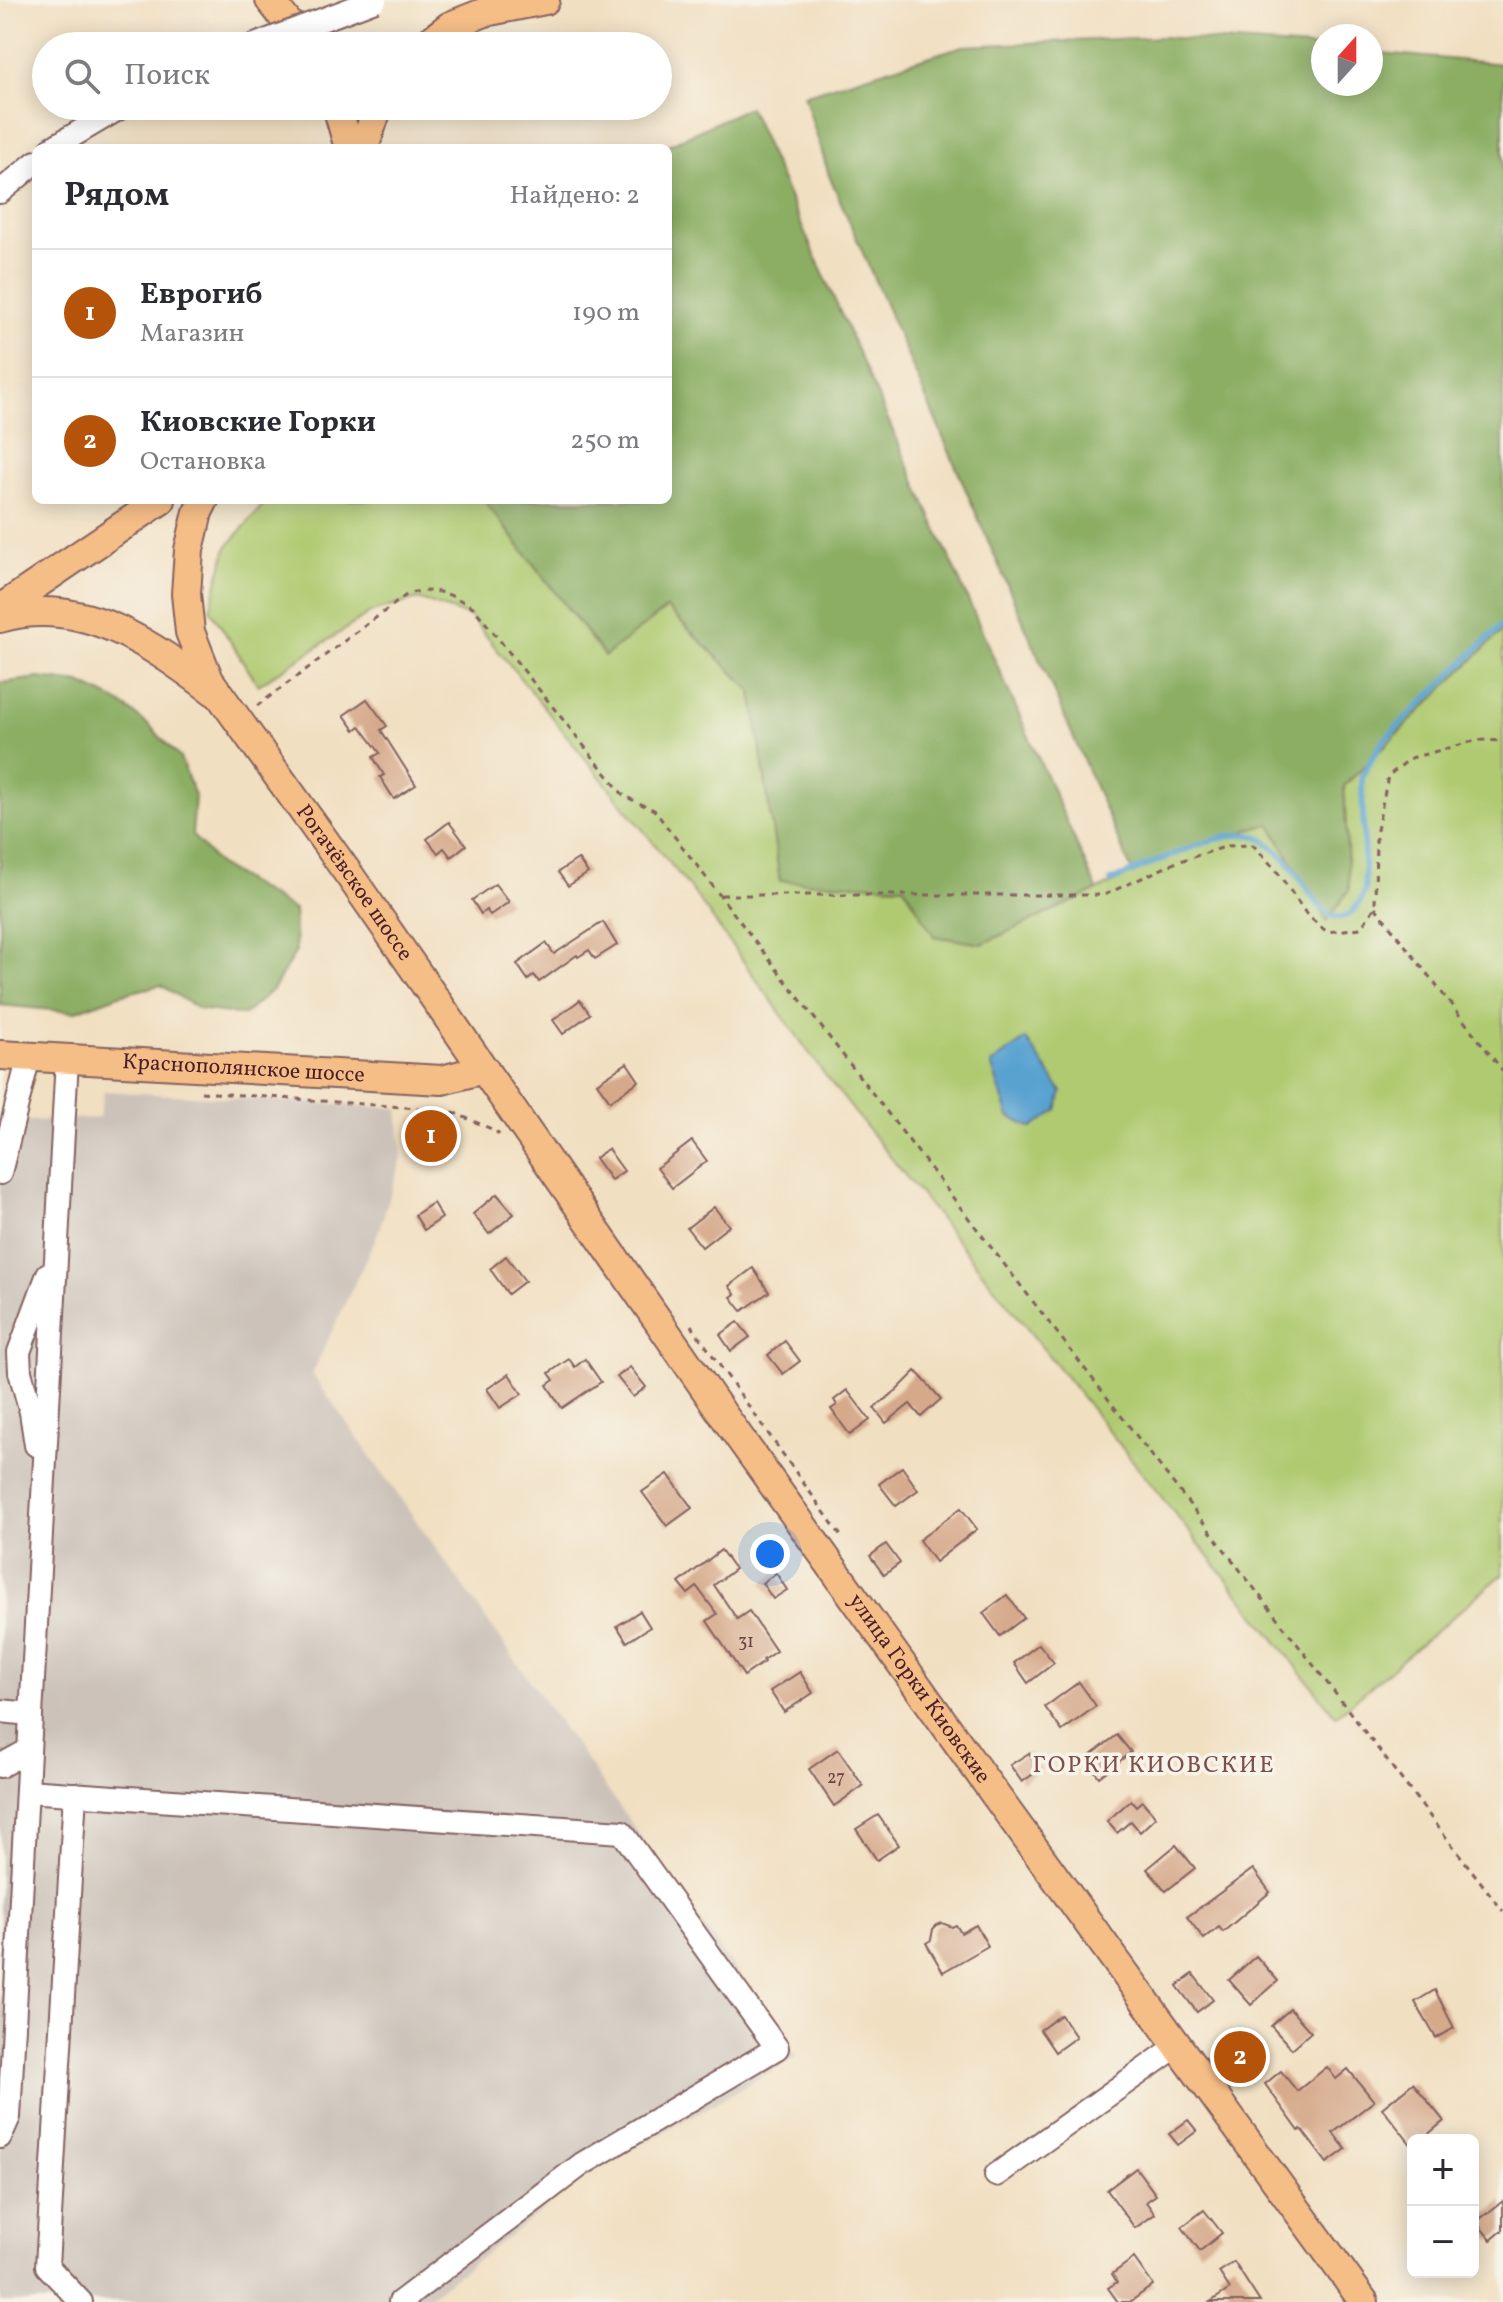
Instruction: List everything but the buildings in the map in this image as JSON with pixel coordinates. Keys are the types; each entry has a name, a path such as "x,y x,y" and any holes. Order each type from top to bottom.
{"main road":[{"path":"270,0 295,32"},
{"path":"442,32 485,12 545,0"},
{"path":"341,120 348,144"},
{"path":"365,144 373,120"},
{"path":"0,609 155,504"},
{"name":"Рогачёвское шоссе","path":"202,504 189,550 186,594 190,632 209,680 484,1069"},
{"name":"Рогачёвское шоссе","path":"0,618 22,612 44,612 89,618 166,655 230,709"},
{"name":"Краснополянское шоссе","path":"0,1055 442,1080 484,1069"},
{"name":"улица Горки Киовские","path":"484,1069 724,1416 1364,2302"}],"street":[{"path":"289,32 375,0"},
{"path":"59,144 99,120"},
{"path":"0,192 32,165"},
{"path":"0,1171 29,1056"},
{"path":"0,2137 9,2117 67,1059"},
{"path":"44,1490 31,1412 20,1372 19,1352 57,1251"},
{"path":"0,1711 31,1714"},
{"path":"0,1766 29,1750"},
{"path":"27,1791 622,1832 777,2048 582,2164 400,2302"},
{"path":"75,1794 47,2266 81,2302"},
{"path":"996,2175 1177,2046"}],"path":[{"path":"230,709 409,593 430,590 452,595 473,607 624,796 654,810 1503,1911"},
{"path":"719,895 1104,895 1177,862 1228,846 1253,845 1276,870 1307,915 1327,932 1361,928 1375,907 1376,835 1388,776 1411,758 1478,740 1503,741"},
{"path":"1375,907 1503,1071"},
{"path":"193,1091 430,1109 457,1114 496,1131 504,1140"},
{"path":"686,1317 851,1550"}],"shaded area":[{"path":"104,1091 398,1108 402,1157 378,1233 312,1374 797,2057 597,2169 421,2302 0,2302 0,1122 99,1118"}],"green space":[{"path":"1162,37 1311,47 1311,96 1383,96 1383,53 1503,64 1503,630 1344,786 1349,890 1326,921 1270,824 1192,846 1133,874 829,175 804,95 963,46"},
{"path":"749,107 1097,890 982,944 934,936 904,886 780,881 752,691 667,608 605,656 487,504 672,504 670,144"},
{"path":"264,504 487,504 604,656 667,608 752,691 780,880 904,886 934,936 982,944 1192,846 1270,824 1327,921 1349,890 1344,786 1503,630 1503,1574 1336,1716 825,1075 694,893 471,617 418,599 372,612 258,685 210,609 227,547"},
{"path":"39,678 80,683 119,702 151,727 180,758 195,796 192,835 219,865 294,910 296,951 275,987 244,1015 198,1009 161,985 119,995 74,1012 0,1005 0,683"}],"water":[{"path":"1026,1039 1062,1092 1057,1110 1032,1128 1009,1117 991,1064"}],"waterway":[{"path":"1111,881 1205,843 1225,837 1255,836 1281,854 1324,911 1340,917 1351,913 1365,890 1362,776 1382,742 1503,624"}],"place":[{"name":"Еврогиб","path":"431,1136"},
{"name":"Киовские Горки","path":"1240,2057"}],"district":[{"name":"ГОРКИ КИОВСКИЕ","path":"1154,1766"}]}
